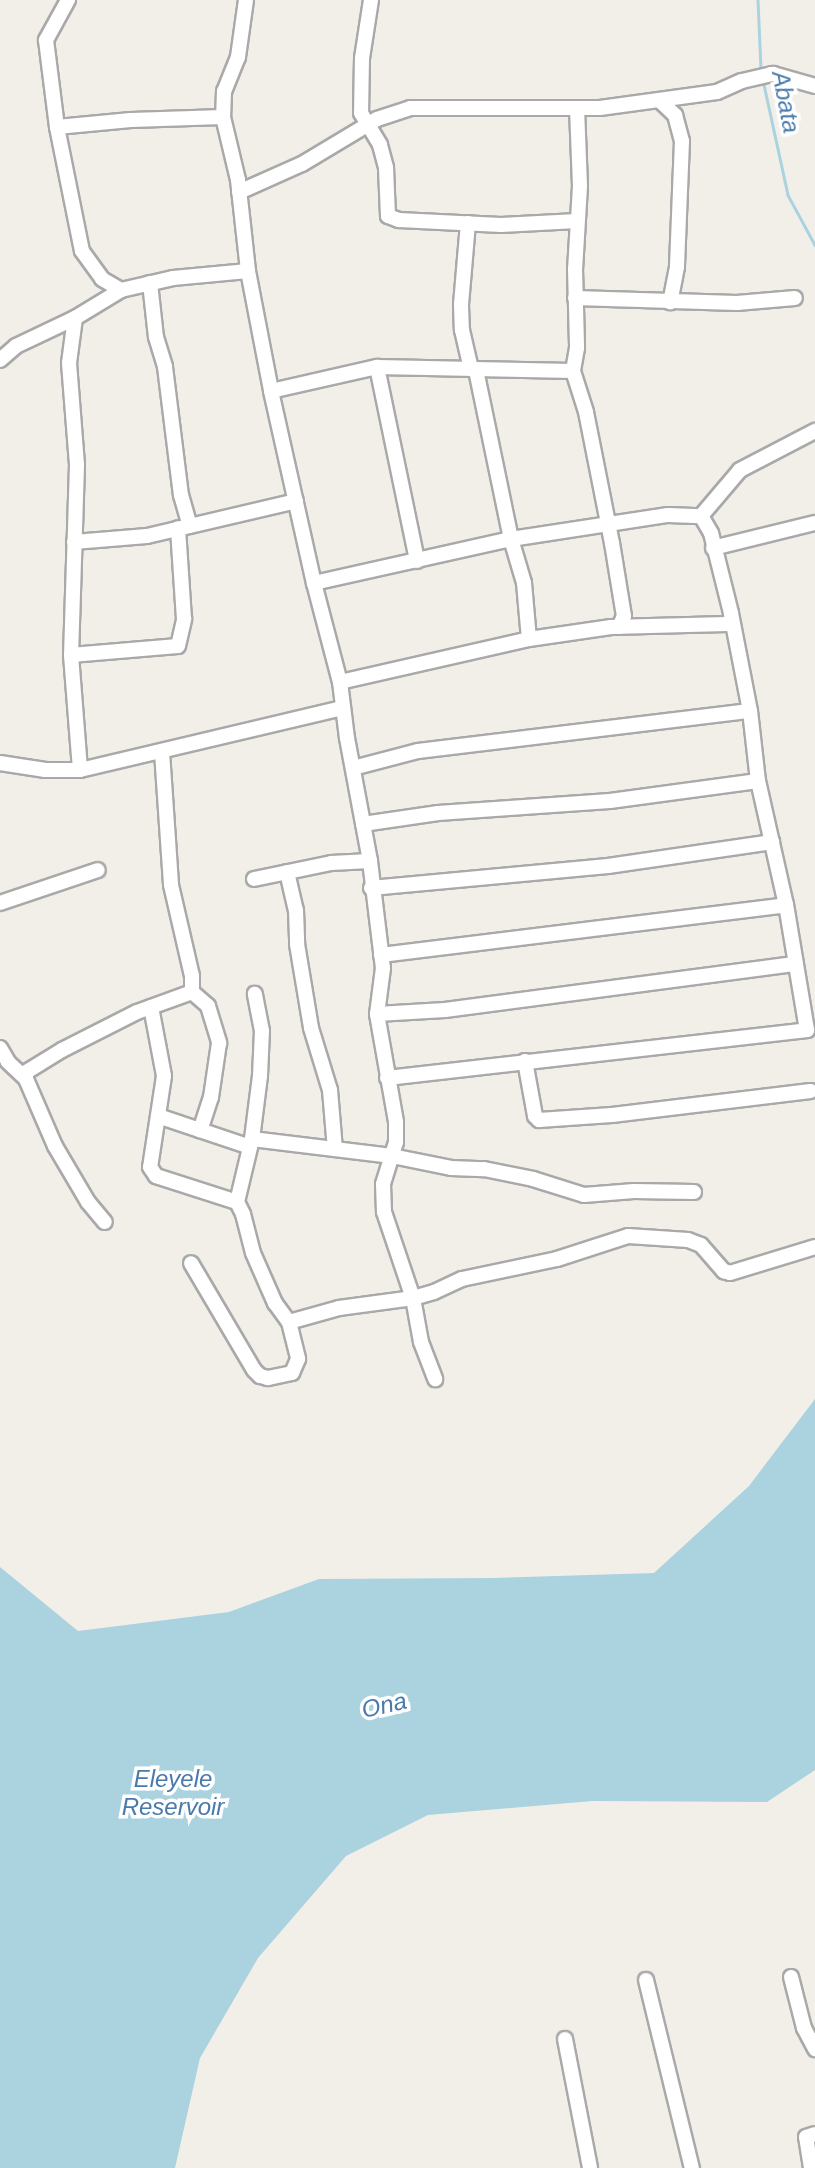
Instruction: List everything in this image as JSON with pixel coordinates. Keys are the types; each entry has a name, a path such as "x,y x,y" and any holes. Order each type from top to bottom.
{"street":[{"path":"68,0 46,40 57,127 82,251 102,279 121,290"},
{"path":"246,0 238,57 224,91 223,117 239,192 248,271 271,391 314,583 340,682 342,708 370,861 383,982 377,1014 396,1122 396,1142 383,1184 383,1204 413,1298 421,1342 435,1379"},
{"path":"371,0 362,58 361,113 380,145 386,167 388,216 391,219 501,225 577,221"},
{"path":"239,192 302,164 368,124 410,108 577,108 660,101 717,92 742,81 780,74 815,86"},
{"path":"660,101 675,116 682,141 677,267 670,302"},
{"path":"577,108 580,141 575,298 577,348 573,371 586,412 608,524 624,616 619,627"},
{"path":"57,127 95,122 223,117"},
{"path":"468,223 461,305 462,330 511,539 524,583 529,639"},
{"path":"0,360 16,346 75,318 121,290 173,278 248,271"},
{"path":"71,655 178,646 184,619 184,527 181,495 166,367 156,337 150,283"},
{"path":"575,298 737,303 795,298"},
{"path":"75,318 69,363 77,465 71,655 80,770"},
{"path":"271,391 377,367 573,371"},
{"path":"377,367 417,561"},
{"path":"701,516 740,470 815,431"},
{"path":"74,542 128,540 296,501"},
{"path":"314,583 511,539 673,514 701,516"},
{"path":"387,1078 807,1030 786,905 758,781 750,710 711,533 701,516"},
{"path":"713,548 815,523"},
{"path":"340,682 529,639 619,627 727,624 730,620"},
{"path":"0,763 45,770 80,770 162,752 254,726 342,708"},
{"path":"353,768 418,751 750,710"},
{"path":"162,752 171,886 192,976 192,992 208,1006 219,1043 211,1097 200,1130"},
{"path":"363,824 438,813 599,802 758,781"},
{"path":"371,888 553,872 772,842"},
{"path":"254,879 331,863 370,861"},
{"path":"0,903 98,870"},
{"path":"287,872 296,909 297,944 311,1028 331,1090 335,1149"},
{"path":"381,955 786,905"},
{"path":"377,1014 445,1010 796,964"},
{"path":"23,1074 62,1050 151,1007 192,992"},
{"path":"191,1263 260,1376 289,1375 298,1366 289,1322 275,1303 253,1253 243,1214 237,1202 251,1143 262,1031 255,994"},
{"path":"151,1007 164,1076 150,1167 156,1177 237,1202"},
{"path":"0,1048 8,1062 23,1074 55,1146 89,1202 105,1222"},
{"path":"525,1061 535,1116 539,1120 612,1115 811,1091"},
{"path":"158,1116 251,1143 335,1149 512,1174 584,1195 646,1191 694,1192"},
{"path":"289,1322 339,1308 434,1293 462,1279 556,1259 628,1236 669,1237 701,1245 724,1271 730,1273 815,1247"},
{"path":"790,1977 804,2028 815,2049"},
{"path":"646,1980 692,2168"},
{"path":"565,2039 590,2168"},
{"path":"811,2168 806,2137 815,2134"}],"water":[{"name":"Eleyele Reservoir","path":"815,1399 815,1770 767,1802 592,1801 428,1815 346,1856 258,1958 200,2058 175,2168 0,2168 0,1567 78,1631 229,1612 319,1579 493,1578 654,1573 749,1486"}],"waterway":[{"name":"Abata","path":"758,0 761,70"},
{"name":"Abata","path":"763,80 788,195 815,245"}],"water label":[{"name":"Ona","path":"384,1705"}]}
